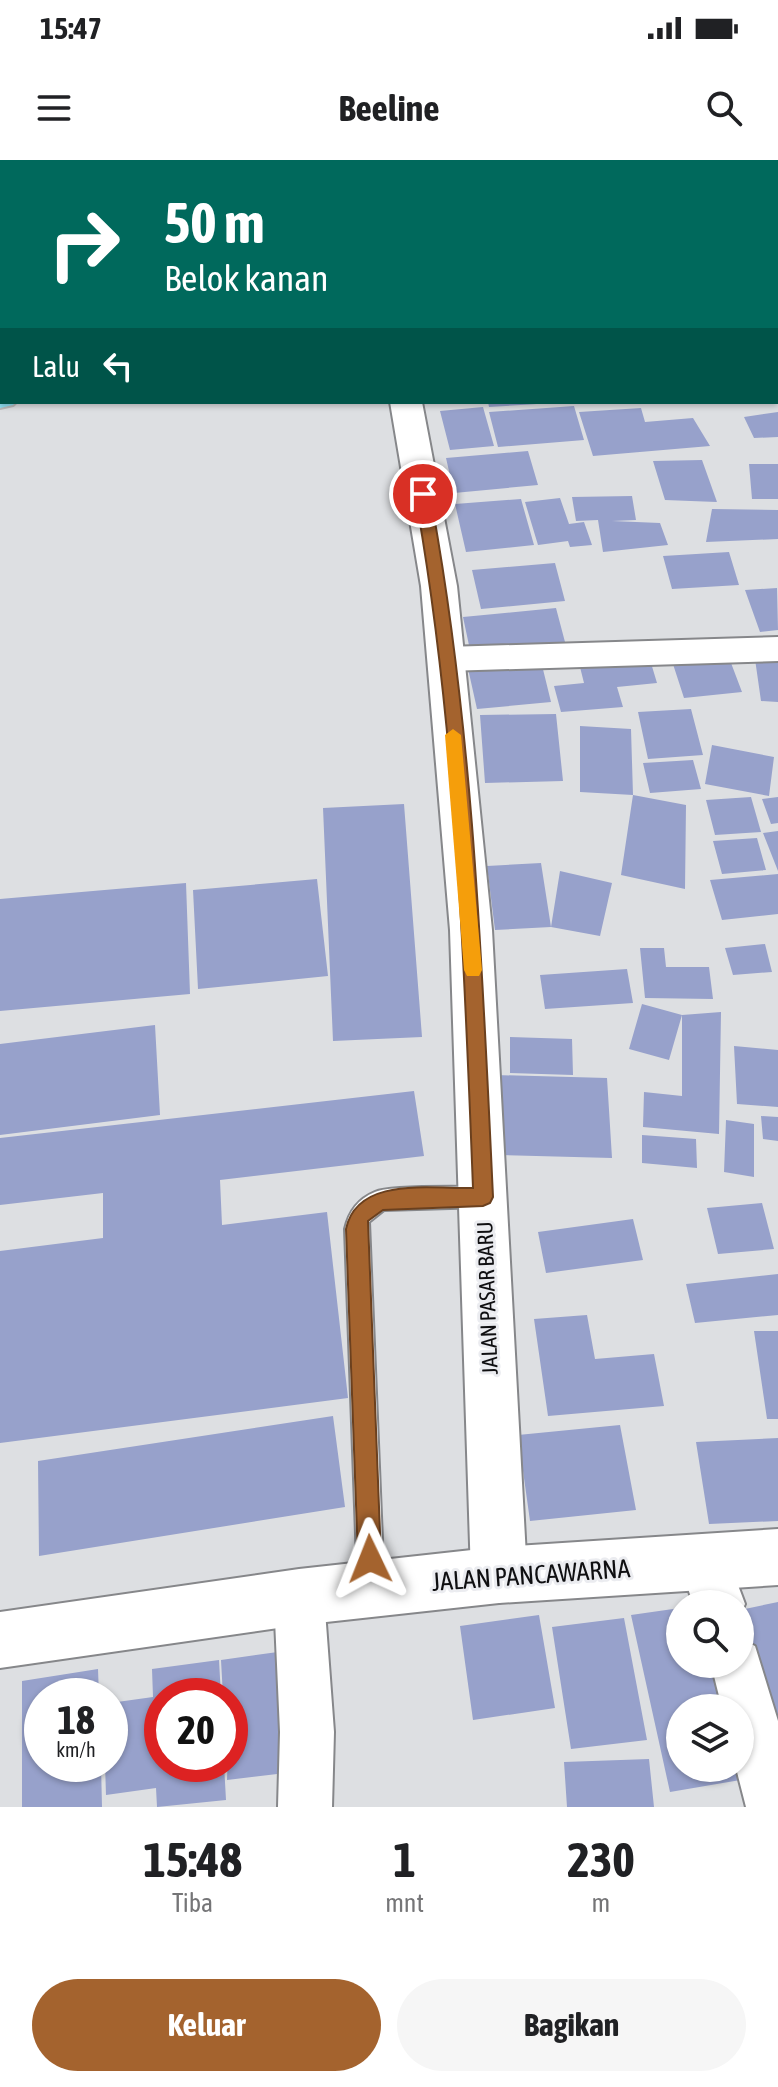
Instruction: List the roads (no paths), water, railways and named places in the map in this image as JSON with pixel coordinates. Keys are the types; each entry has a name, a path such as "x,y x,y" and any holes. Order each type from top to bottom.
{"street":[{"name":"JALAN PASAR BARU","path":"406,404 439,586 471,930 499,1575"},
{"path":"446,659 778,649"},
{"name":"JALAN PANCAWARNA","path":"0,1640 299,1597 499,1575 712,1583 778,1557"},
{"path":"299,1597 307,1732 305,1807"},
{"path":"741,1678 773,1807"}],"lane":[{"path":"371,1589 356,1229 359,1216 380,1200 483,1197"}]}
